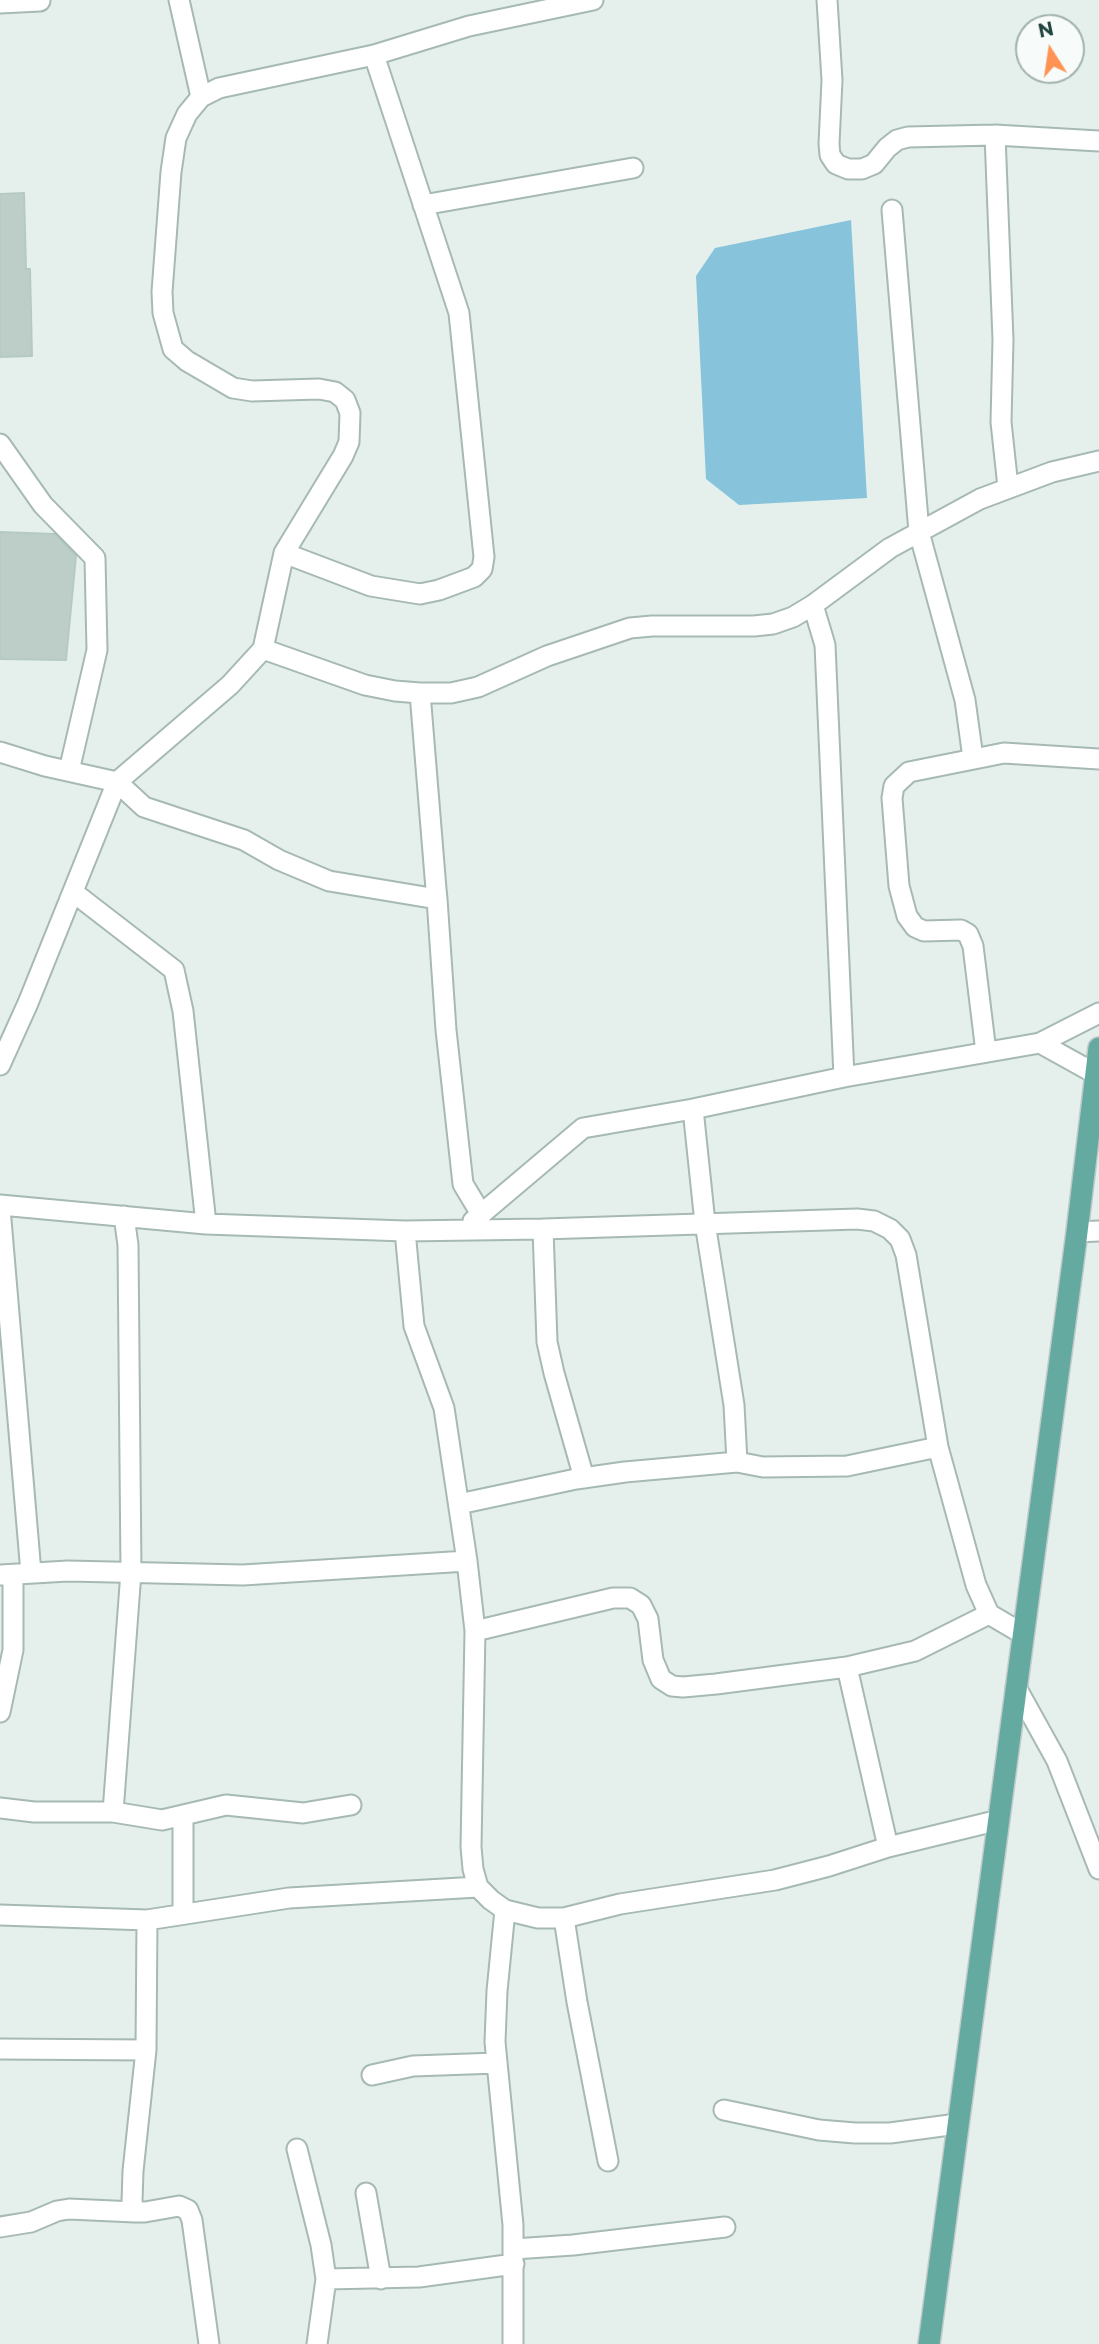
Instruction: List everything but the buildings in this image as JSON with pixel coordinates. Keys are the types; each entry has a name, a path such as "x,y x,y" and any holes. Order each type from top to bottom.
{"main road":[{"path":"929,2344 1077,1232 1099,1048"}],"street":[{"path":"179,0 201,97"},
{"path":"0,1065 117,782 230,685 263,649 284,553 344,456 349,442 350,413 345,400 335,392 319,389 252,391 233,387 187,361 173,349 163,313 162,292 171,172 176,138 187,114 201,97 219,88 374,55 469,26 593,0"},
{"path":"827,0 832,80 829,144 830,155 836,164 848,169 862,169 874,164 897,140 908,137 995,135 1099,141"},
{"path":"0,3 40,1"},
{"path":"284,553 371,586 420,594 474,577 482,569 483,534 460,313 374,55"},
{"path":"995,135 1003,340 1000,422 1008,487"},
{"path":"423,205 633,168"},
{"path":"892,210 919,531 965,700 973,758"},
{"path":"0,444 43,505 95,558 97,650 69,771"},
{"path":"263,649 365,685 395,691 451,693 478,687 547,656 631,628 773,624 793,617 813,605 867,563 919,531 980,499 1052,472 1099,461"},
{"path":"813,605 825,645 844,1077"},
{"path":"420,693 446,1030 463,1184 481,1214"},
{"path":"0,751 117,782 144,807 244,840 279,860 329,881 437,899"},
{"path":"986,1052 973,946 968,934 961,930 924,931 915,927 907,916 899,886 892,798 894,786 909,772 1004,753 1099,759"},
{"path":"73,892 174,970 183,1011 206,1224"},
{"path":"464,1229 583,1128 693,1109 844,1077 1040,1043 1099,1013"},
{"path":"1040,1043 1094,1073"},
{"path":"693,1109 705,1223 734,1405 737,1462"},
{"path":"0,1712 13,1650 15,1575 0,1207 206,1224 405,1231 857,1219 874,1222 890,1229 900,1238 906,1255 939,1447 976,1584 989,1614 1023,1634"},
{"path":"113,1812 131,1572 128,1245 124,1216"},
{"path":"543,1229 547,1342 584,1478"},
{"path":"405,1231 414,1326 444,1408 467,1561 475,1631 471,1847 478,1887 491,1900 505,1910 538,1918 564,1918 620,1904 775,1880 888,1847 999,1820"},
{"path":"1077,1232 1099,1231"},
{"path":"459,1504 584,1478 737,1462 763,1467 840,1467 939,1447"},
{"path":"15,1575 68,1570 243,1575 467,1561"},
{"path":"475,1631 613,1598 630,1598 642,1605 648,1619 653,1660 661,1679 672,1686 716,1684 847,1667 915,1651 989,1614"},
{"path":"847,1667 888,1847"},
{"path":"1016,1687 1057,1761 1099,1869"},
{"path":"0,1808 34,1812 113,1812 162,1820 226,1805 303,1813 351,1805"},
{"path":"183,1815 183,1914"},
{"path":"0,1914 147,1920 289,1898 478,1887"},
{"path":"505,1910 495,2042 514,2256 513,2344"},
{"path":"564,1918 608,2161"},
{"path":"135,2212 132,2202 132,2171 146,2050 147,1920"},
{"path":"0,2049 146,2050"},
{"path":"372,2075 414,2066 497,2063"},
{"path":"724,2110 819,2130 855,2133 890,2133 957,2124"},
{"path":"297,2149 321,2245 326,2279 317,2344"},
{"path":"366,2193 382,2279"},
{"path":"0,2227 31,2222 69,2209 145,2213 178,2206 188,2210 192,2220 209,2344"},
{"path":"326,2279 419,2277 573,2245 725,2227"}],"water":[{"path":"851,220 867,498 739,505 706,479 696,276 715,248"}]}
